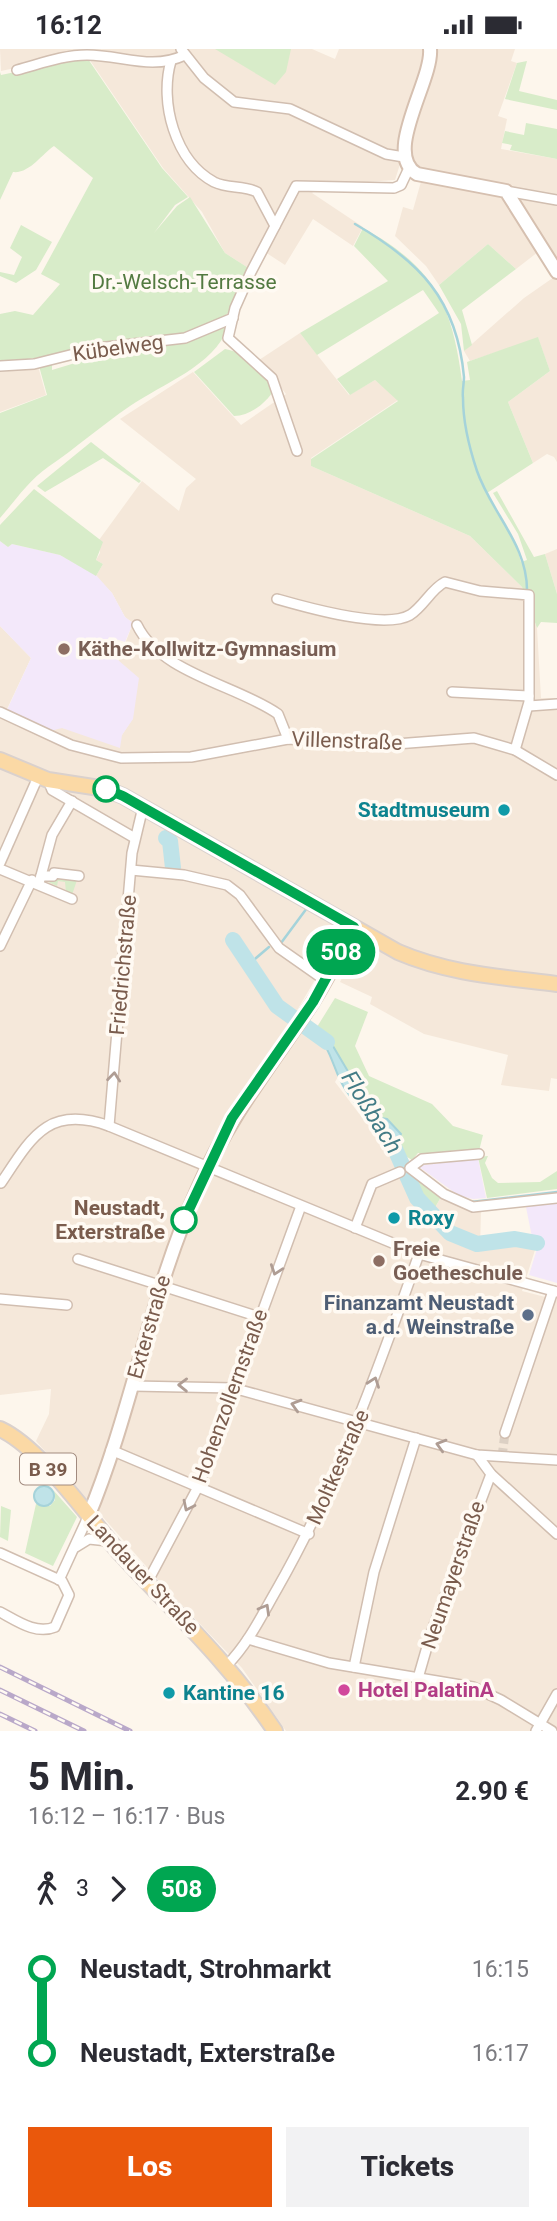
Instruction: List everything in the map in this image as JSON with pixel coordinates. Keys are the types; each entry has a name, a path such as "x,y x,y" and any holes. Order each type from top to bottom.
{"main road":[{"path":"430,49 430,65 412,112 407,163 417,174 506,191 557,272"},
{"path":"11,761 43,779 106,789 143,807 398,952 442,969 557,984"},
{"name":"Exterstraße","path":"88,1517 133,1386 160,1284 207,1167 242,1102 326,981 354,927"},
{"name":"Landauer Straße","path":"0,1429 28,1448 110,1542 227,1665 275,1731"}],"street":[{"path":"275,226 257,192 214,181 188,160 175,132 167,75 172,61 183,52 204,78 234,102 290,109 407,163 401,185 394,188 324,188 297,185 251,272 233,318 228,338 272,378 297,451"},
{"path":"18,70 60,58 89,55 134,62 172,61"},
{"path":"506,191 557,200"},
{"name":"Kübelweg","path":"0,366 34,364 98,348 186,338 233,318"},
{"path":"278,599 319,610 383,619 408,616 445,582 480,591 529,595 529,701 514,750"},
{"path":"137,625 163,653 198,676 278,714 288,739"},
{"path":"452,692 557,704"},
{"name":"Villenstraße","path":"0,712 58,740 121,758 170,759 288,739 383,745 474,738 514,750 557,775"},
{"path":"0,863 43,779 52,790 133,837"},
{"path":"0,946 37,880 52,835 72,801"},
{"name":"Friedrichstraße","path":"108,1126 133,837 143,807"},
{"path":"0,869 37,880 72,899"},
{"path":"131,870 184,875 227,885 240,894 279,948 326,981"},
{"path":"37,880 53,876 54,873 79,876"},
{"path":"1,1183 31,1139 56,1121 83,1118 419,1254 555,1291 505,1433"},
{"path":"479,1154 413,1164 410,1168 444,1194 473,1207 557,1198"},
{"path":"355,1229 372,1184 400,1172"},
{"name":"Hohenzollernstraße","path":"148,1581 199,1485 301,1206"},
{"name":"Moltkestraße","path":"227,1665 248,1639 309,1534 359,1423 419,1254"},
{"path":"78,1259 259,1317"},
{"path":"0,1302 67,1305"},
{"path":"133,1386 233,1388 477,1455 557,1460"},
{"path":"354,1667 374,1572 416,1438"},
{"path":"111,1450 199,1485 309,1534"},
{"path":"477,1455 491,1474 557,1534"},
{"name":"Neumayerstraße","path":"418,1678 431,1633 491,1474"},
{"path":"59,1580 88,1517"},
{"path":"74,1548 89,1539 110,1542"},
{"path":"0,1553 59,1580 65,1584 69,1595 55,1626 42,1630 0,1612"},
{"path":"248,1639 306,1658 488,1693 538,1727 552,1731"},
{"path":"538,1727 557,1694"}],"shaded area":[{"path":"0,49 312,49 335,59 339,49 515,49 511,61 517,63 498,116 507,119 501,149 557,159 557,262 547,245 516,269 488,244 439,285 426,266 395,236 403,207 413,210 424,171 401,161 395,180 322,185 312,193 363,227 353,246 313,219 285,265 265,252 250,269 225,253 202,212 163,168 85,53 1,71"},
{"path":"557,275 557,462 547,454 533,463 508,402 550,371 538,338 470,361 464,351 524,298"},
{"path":"300,333 349,395 375,380 398,400 311,458 311,466 470,536 522,587 537,628 541,698 557,698 557,1079 551,1078 549,1091 501,1085 508,1055 424,1034 370,1004 372,997 340,982 343,976 323,966 292,1019 324,1044 339,1075 335,1082 367,1124 377,1128 395,1155 414,1201 430,1217 442,1195 481,1211 480,1248 516,1244 535,1250 522,1291 557,1300 557,1731 286,1731 242,1668 160,1582 36,1441 49,1414 51,1389 0,1395 0,626 31,658 7,709 62,728 122,735 133,718 118,662 133,623 125,617 112,593 96,576 103,564 96,560 100,553 99,540 142,481 179,511 186,488 196,479 120,419 193,372 241,425 286,394 259,360"},
{"path":"38,366 46,395 0,412 0,369"},
{"name":"Käthe-Kollwitz-Gymnasium","path":"0,541 8,547 12,544 60,555 96,575 112,593 125,617 133,623 125,642 109,637 103,655 118,660 139,678 133,719 122,735 120,748 62,728 50,731 7,710 31,658 0,626"},
{"path":"557,549 557,594 545,554"},
{"path":"478,1158 486,1198 473,1199 458,1195 418,1166"},
{"path":"557,1203 557,1283 529,1275 540,1239 532,1237 526,1207"}],"green space":[{"path":"215,49 291,49 286,72 275,85"},
{"name":"Dr.-Welsch-Terrasse","path":"88,59 162,168 188,197 175,205 154,233 177,206 190,197 225,253 250,269 233,308 201,330 166,338 0,362 0,314 15,311 33,315 60,284 41,274 93,178 54,146 30,167 13,172 0,200 0,72 1,75"},
{"path":"527,61 519,91 557,100 557,110 505,99 517,63"},
{"path":"526,123 557,129 557,159 510,150 512,145 502,143 505,131 524,135"},
{"path":"21,225 52,242 36,270 16,283 0,276 0,272 14,275 22,257 10,248"},
{"path":"363,228 406,257 435,289 452,329 462,381 470,380 467,362 538,337 550,371 508,402 533,463 487,493 516,545 521,562 527,560 518,534 493,493 497,491 534,557 545,554 557,594 557,623 541,622 537,628 522,587 470,536 311,466 311,459 398,401 375,380 350,395 337,379 439,313 423,290 317,355 300,333 388,281 354,246"},
{"path":"488,244 516,269 462,310 472,345 464,351 461,324 439,285"},
{"path":"224,326 228,327 211,353 186,373 130,406 41,472 0,518 0,413 47,395 39,366 52,363 52,370 85,360 108,357 117,350 140,349 131,358 141,350 187,342"},
{"path":"225,349 247,359 274,390 267,400 246,414 234,416 194,372"},
{"path":"91,442 141,481 139,483 103,458 45,492 37,486"},
{"path":"34,489 103,542 96,560 103,564 96,576 60,555 12,544 8,547 0,541 0,525"},
{"path":"45,877 78,877 72,895 66,892 65,882 58,881 57,886 44,880"},
{"path":"335,998 368,1012 355,1046 369,1076 432,1104 453,1126 483,1135 479,1151 438,1155 418,1153 412,1160 402,1154 397,1143 401,1134 388,1119 381,1118 359,1090 327,1036 317,1027"},
{"path":"488,1156 485,1163 492,1178 498,1183 540,1182 557,1171 557,1189 487,1198 478,1157"},
{"path":"413,1173 442,1195 432,1213 416,1192 410,1175"},
{"path":"54,1491 77,1517 53,1566 25,1553 36,1504 50,1506 55,1500"},
{"path":"1,1506 11,1510 8,1541 0,1537"}],"water":[{"path":"313,1025 327,1036 359,1090 381,1118 387,1119 401,1134 397,1144 407,1166 401,1168 383,1136 345,1089 323,1042 310,1029"},
{"path":"44,1486 51,1489 54,1496 51,1503 44,1506 37,1503 34,1496 37,1489"}],"waterway":[{"path":"355,224 378,238 416,268 431,285 453,325 464,377 464,416 471,453 483,487 516,544 526,575 527,592"},
{"name":"Floßbach","path":"166,838 170,841 173,868"},
{"path":"281,943 307,908"},
{"name":"Floßbach","path":"233,940 277,1006 327,1042"},
{"path":"249,964 269,947"},
{"path":"395,1149 417,1198 450,1233 477,1244 515,1239 537,1243"},
{"name":"Floßbach","path":"471,1202 557,1192"}],"tunnel":[{"path":"502,1457 505,1433"}],"railway":[{"path":"0,1667 130,1731"},
{"path":"0,1690 84,1731"},
{"path":"0,1714 35,1731"}],"bus line":[{"name":"508","path":"106,789 123,796 354,927 313,1002 232,1118 184,1220"}],"place":[{"name":"Käthe-Kollwitz-Gymnasium","path":"64,649"},
{"name":"Stadtmuseum","path":"504,810"},
{"name":"Roxy","path":"394,1218"},
{"name":"Neustadt, Exterstraße","path":"184,1220"},
{"name":"Freie Goetheschule","path":"379,1261"},
{"name":"Finanzamt Neustadt a.d. Weinstraße","path":"528,1315"},
{"name":"Hotel PalatinA","path":"344,1690"},
{"name":"Kantine 16","path":"169,1693"}]}
